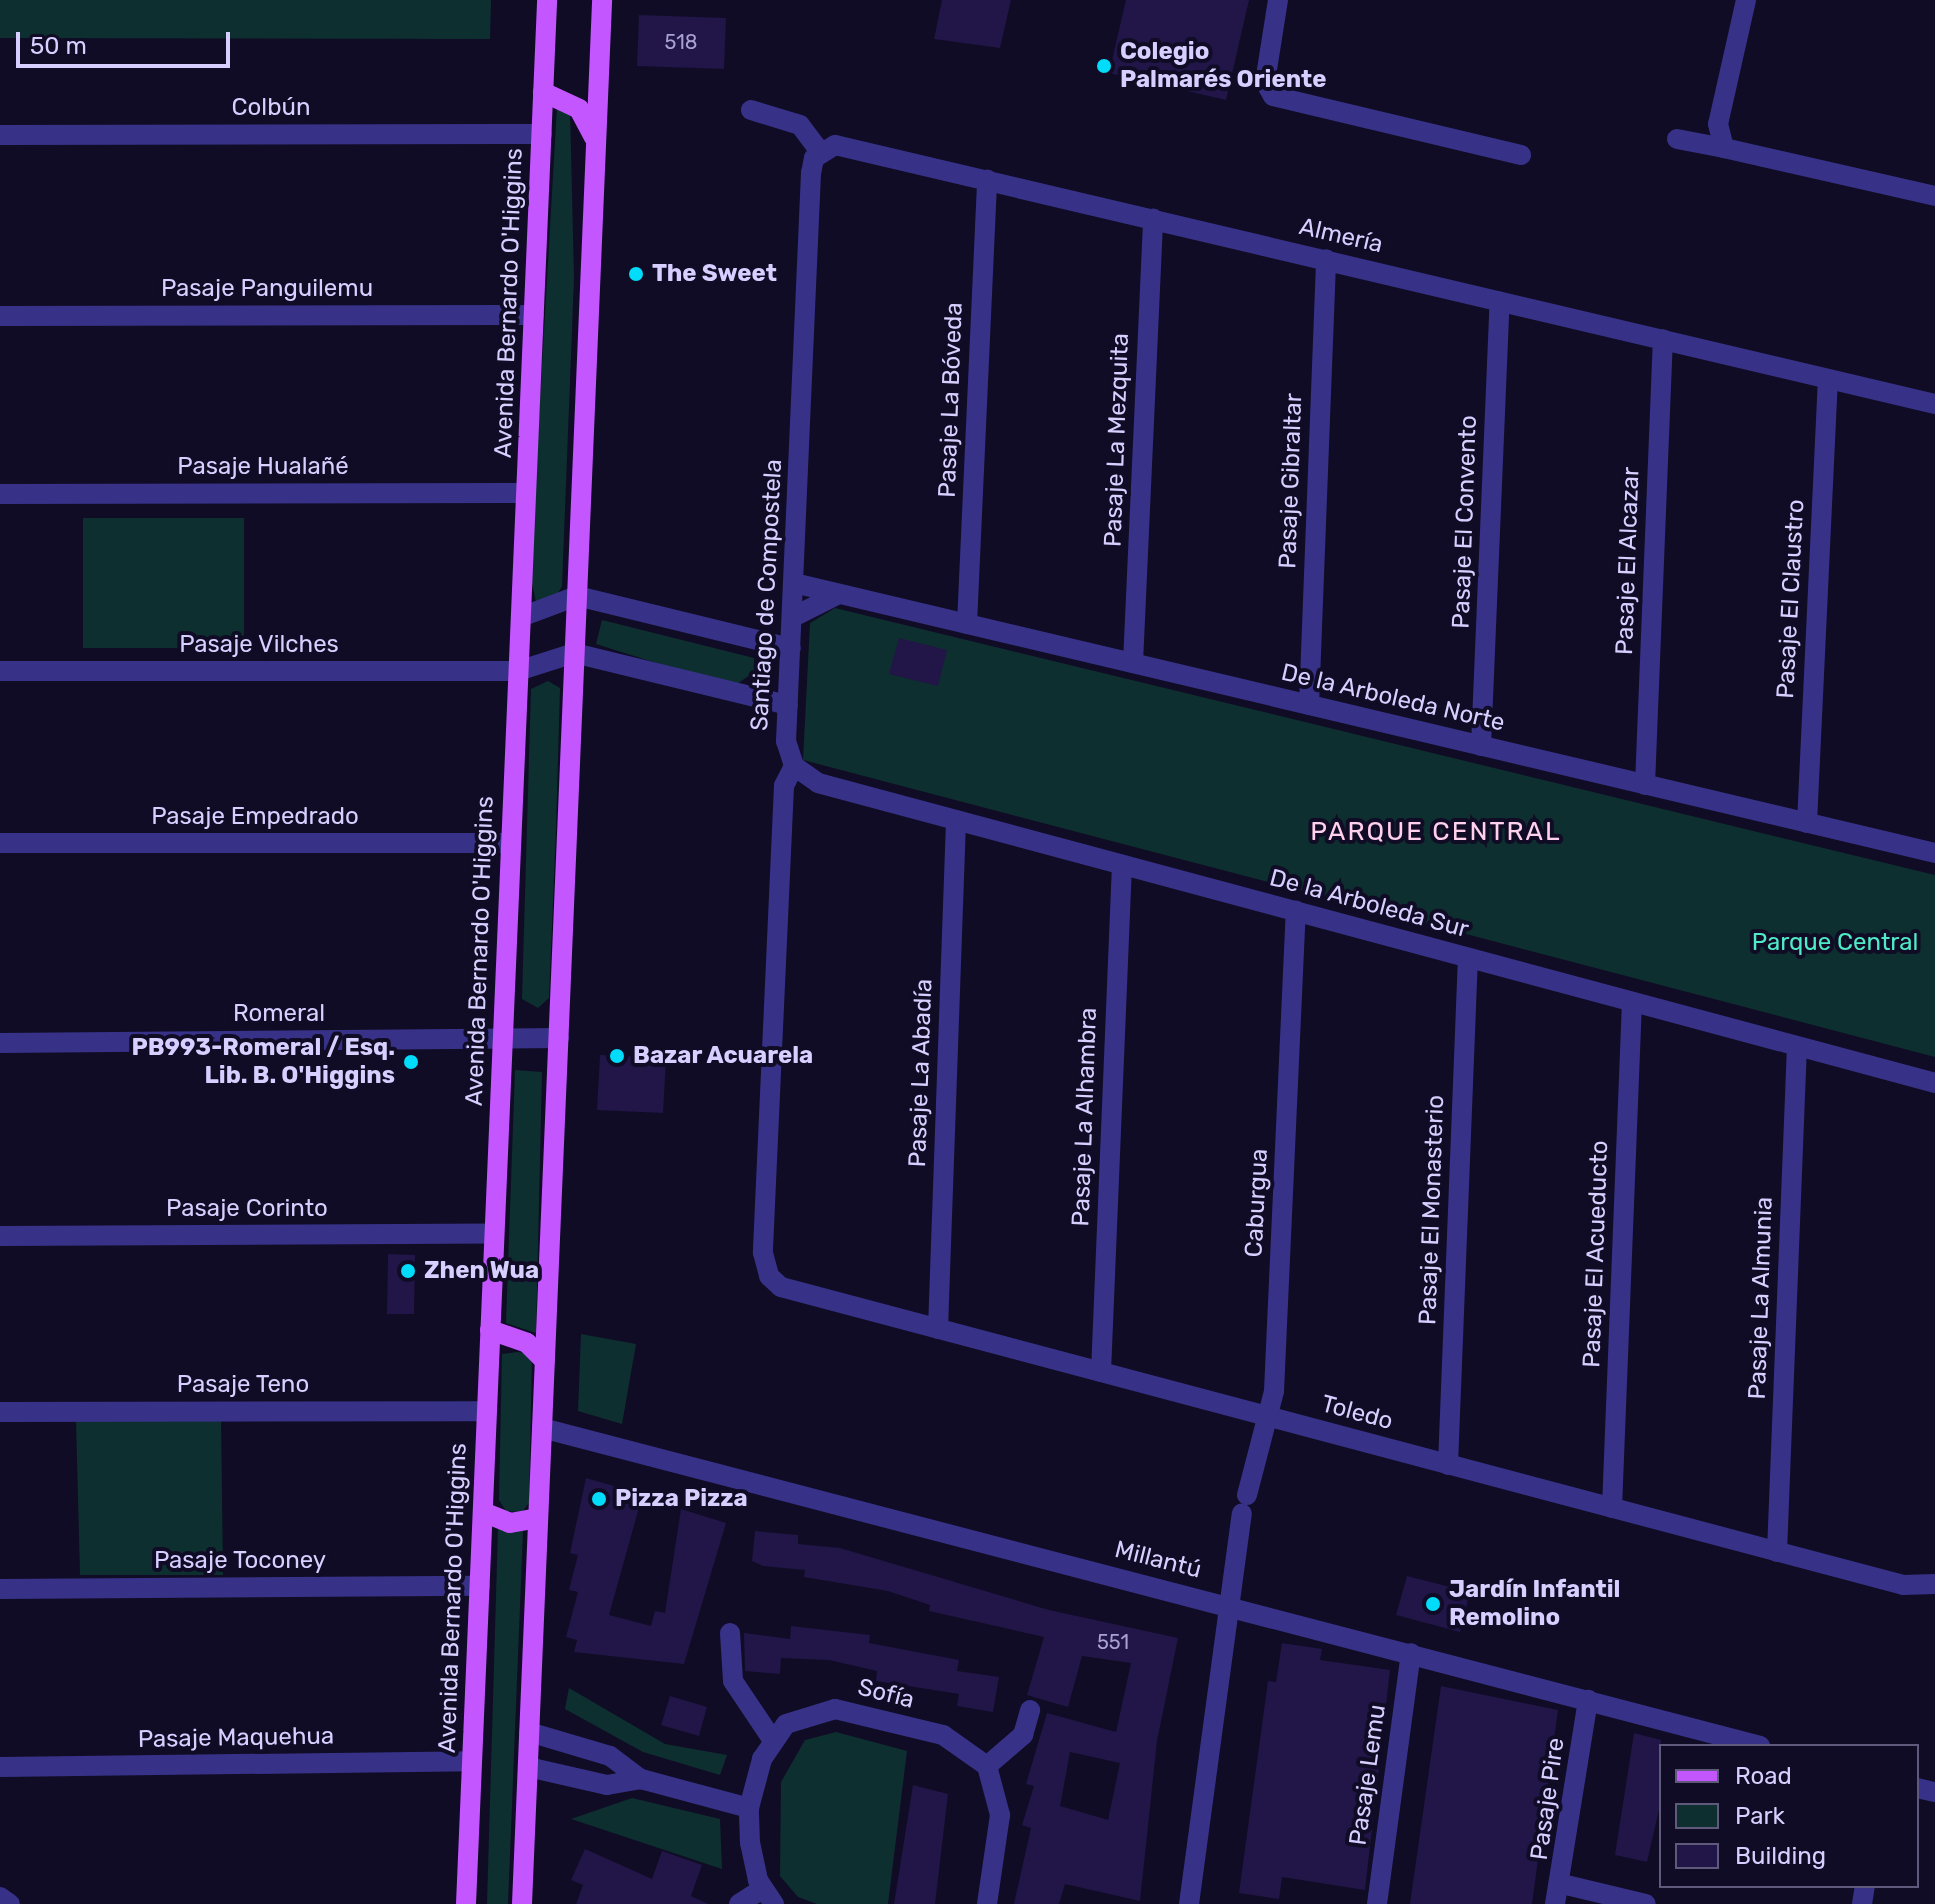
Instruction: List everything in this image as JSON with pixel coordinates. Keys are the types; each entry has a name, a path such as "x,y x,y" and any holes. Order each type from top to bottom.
{"main road":[{"name":"Avenida Bernardo O'Higgins","path":"466,1904 547,0"},
{"path":"522,1904 602,0"},
{"path":"543,92 579,109 596,144"},
{"path":"490,1330 527,1343 545,1361"},
{"path":"483,1512 510,1523 538,1518"}],"street":[{"path":"1278,0 1265,82 1273,96 1521,155"},
{"path":"1724,148 1718,124 1746,0"},
{"path":"751,110 800,125 820,152"},
{"name":"Colbún","path":"0,135 542,134"},
{"path":"1677,139 1935,196"},
{"name":"Almería","path":"820,152 846,145 1935,404"},
{"name":"Santiago de Compostela","path":"769,1276 763,1253 784,794 794,766 788,705 811,173 820,152"},
{"name":"Pasaje La Bóveda","path":"967,624 987,179"},
{"name":"Pasaje La Mezquita","path":"1133,663 1153,218"},
{"name":"Pasaje Gibraltar","path":"1309,705 1326,259"},
{"name":"Pasaje El Convento","path":"1481,746 1500,301"},
{"name":"Pasaje Panguilemu","path":"0,316 534,315"},
{"name":"Pasaje El Alcazar","path":"1645,785 1663,339"},
{"name":"Pasaje El Claustro","path":"1807,823 1828,379"},
{"name":"Pasaje Hualañé","path":"0,494 526,493"},
{"name":"De la Arboleda Norte","path":"794,583 1935,853"},
{"path":"793,617 839,594"},
{"path":"521,617 577,596 791,648"},
{"path":"518,671 574,653 788,705"},
{"name":"Pasaje Vilches","path":"0,671 518,671"},
{"name":"De la Arboleda Sur","path":"794,766 818,783 1935,1083"},
{"name":"Pasaje La Abadía","path":"938,1329 956,820"},
{"name":"Pasaje Empedrado","path":"0,843 511,843"},
{"name":"Pasaje La Alhambra","path":"1101,1372 1122,864"},
{"name":"Caburgua","path":"1189,1904 1244,1504 1268,1417 1296,911"},
{"name":"Pasaje El Monasterio","path":"1448,1465 1468,957"},
{"name":"Pasaje El Acueducto","path":"1612,1508 1632,1002"},
{"name":"Romeral","path":"0,1043 559,1038"},
{"name":"Pasaje La Almunia","path":"1777,1552 1797,1046"},
{"name":"Pasaje Corinto","path":"0,1236 494,1233"},
{"name":"Toledo","path":"769,1276 788,1290 1777,1552 1903,1585 1935,1584"},
{"name":"Pasaje Teno","path":"0,1412 487,1411"},
{"name":"Millantú","path":"542,1428 1230,1605 1753,1744"},
{"name":"Pasaje Toconey","path":"0,1589 480,1586"},
{"path":"730,1633 733,1681 772,1739 749,1808 768,1896 739,1904"},
{"name":"Pasaje Lemu","path":"1377,1904 1411,1653"},
{"name":"Pasaje Pire","path":"1555,1904 1562,1884 1588,1700"},
{"name":"Sofía","path":"772,1739 798,1716 835,1709 943,1735 987,1766"},
{"path":"987,1904 1000,1815 987,1766 1023,1735 1030,1710"},
{"path":"529,1732 610,1756 641,1779 749,1808"},
{"name":"Pasaje Maquehua","path":"0,1767 472,1761"},
{"path":"528,1767 607,1785 641,1779"},
{"path":"1562,1884 1646,1904"},
{"path":"0,1897 10,1904"}],"green space":[{"path":"0,0 491,0 490,39 0,38"},
{"path":"557,107 570,110 574,278 562,586 556,597 536,602 530,574"},
{"path":"83,518 244,518 244,648 83,648"},
{"name":"Parque Central","path":"835,608 1935,875 1935,1057 803,760 810,623"},
{"path":"602,620 754,658 754,672 733,687 596,644"},
{"path":"548,681 560,688 556,830 549,998 538,1008 522,999 531,689"},
{"path":"515,1070 542,1072 536,1333 506,1323"},
{"path":"581,1334 636,1344 622,1424 578,1411"},
{"path":"502,1354 532,1354 529,1503 522,1512 506,1511 499,1500"},
{"path":"221,1415 223,1575 80,1575 76,1420"},
{"path":"498,1528 523,1531 508,1904 487,1904"},
{"path":"569,1688 665,1744 727,1755 720,1775 643,1752 565,1709"},
{"path":"836,1732 907,1751 888,1904 817,1904 798,1897 780,1876 781,1782 805,1740"},
{"path":"632,1798 720,1819 722,1869 571,1819"}],"building":[{"path":"942,0 1011,0 1000,48 934,39"},
{"path":"1126,0 1249,0 1226,100 1109,73"},
{"path":"639,15 726,18 724,69 637,66"},
{"path":"899,638 947,650 938,686 889,674"},
{"path":"600,1055 666,1058 663,1113 597,1110"},
{"path":"388,1254 415,1255 414,1314 387,1314"},
{"path":"586,1478 621,1488 617,1503 640,1504 609,1615 651,1626 655,1611 665,1613 681,1509 726,1523 684,1664 574,1652 577,1640 566,1637 578,1592 569,1590 578,1555 570,1553"},
{"path":"755,1531 798,1535 798,1544 840,1548 1049,1610 1178,1638 1157,1741 1140,1901 1065,1884 1059,1904 1014,1904 1031,1828 1022,1825 1034,1786 1026,1784 1047,1713 1116,1732 1131,1663 1082,1656 1068,1707 1027,1695 1044,1637 929,1611 930,1605 888,1591 804,1577 805,1570 763,1566 752,1561","holes":["1070,1752 1120,1763 1108,1820 1060,1806"]},
{"name":"Jardín Infantil Remolino","path":"1407,1576 1470,1592 1460,1632 1396,1615"},
{"path":"791,1626 870,1635 869,1643 959,1660 957,1671 999,1677 993,1712 957,1706 959,1694 876,1681 877,1671 829,1660 781,1658 780,1674 745,1671 744,1633 790,1639"},
{"path":"1282,1643 1322,1649 1320,1660 1390,1670 1365,1890 1282,1877 1279,1899 1239,1893 1268,1681 1276,1682"},
{"path":"1441,1686 1558,1710 1532,1904 1410,1904"},
{"path":"670,1696 707,1707 699,1736 661,1725"},
{"path":"1634,1733 1661,1740 1659,1810 1647,1862 1615,1855"},
{"path":"913,1785 948,1794 935,1904 894,1904"},
{"path":"585,1849 652,1879 662,1851 702,1865 691,1896 708,1904 576,1904 583,1885 571,1880"}],"place":[{"name":"Colegio Palmarés Oriente","path":"1104,66"},
{"name":"The Sweet","path":"636,274"},
{"name":"Bazar Acuarela","path":"617,1056"},
{"name":"PB993-Romeral / Esq. Lib. B. O'Higgins","path":"411,1062"},
{"name":"Zhen Wua","path":"408,1271"},
{"name":"Pizza Pizza","path":"599,1499"},
{"name":"Jardín Infantil Remolino","path":"1433,1604"}],"district":[{"name":"PARQUE CENTRAL","path":"1436,832"}]}
